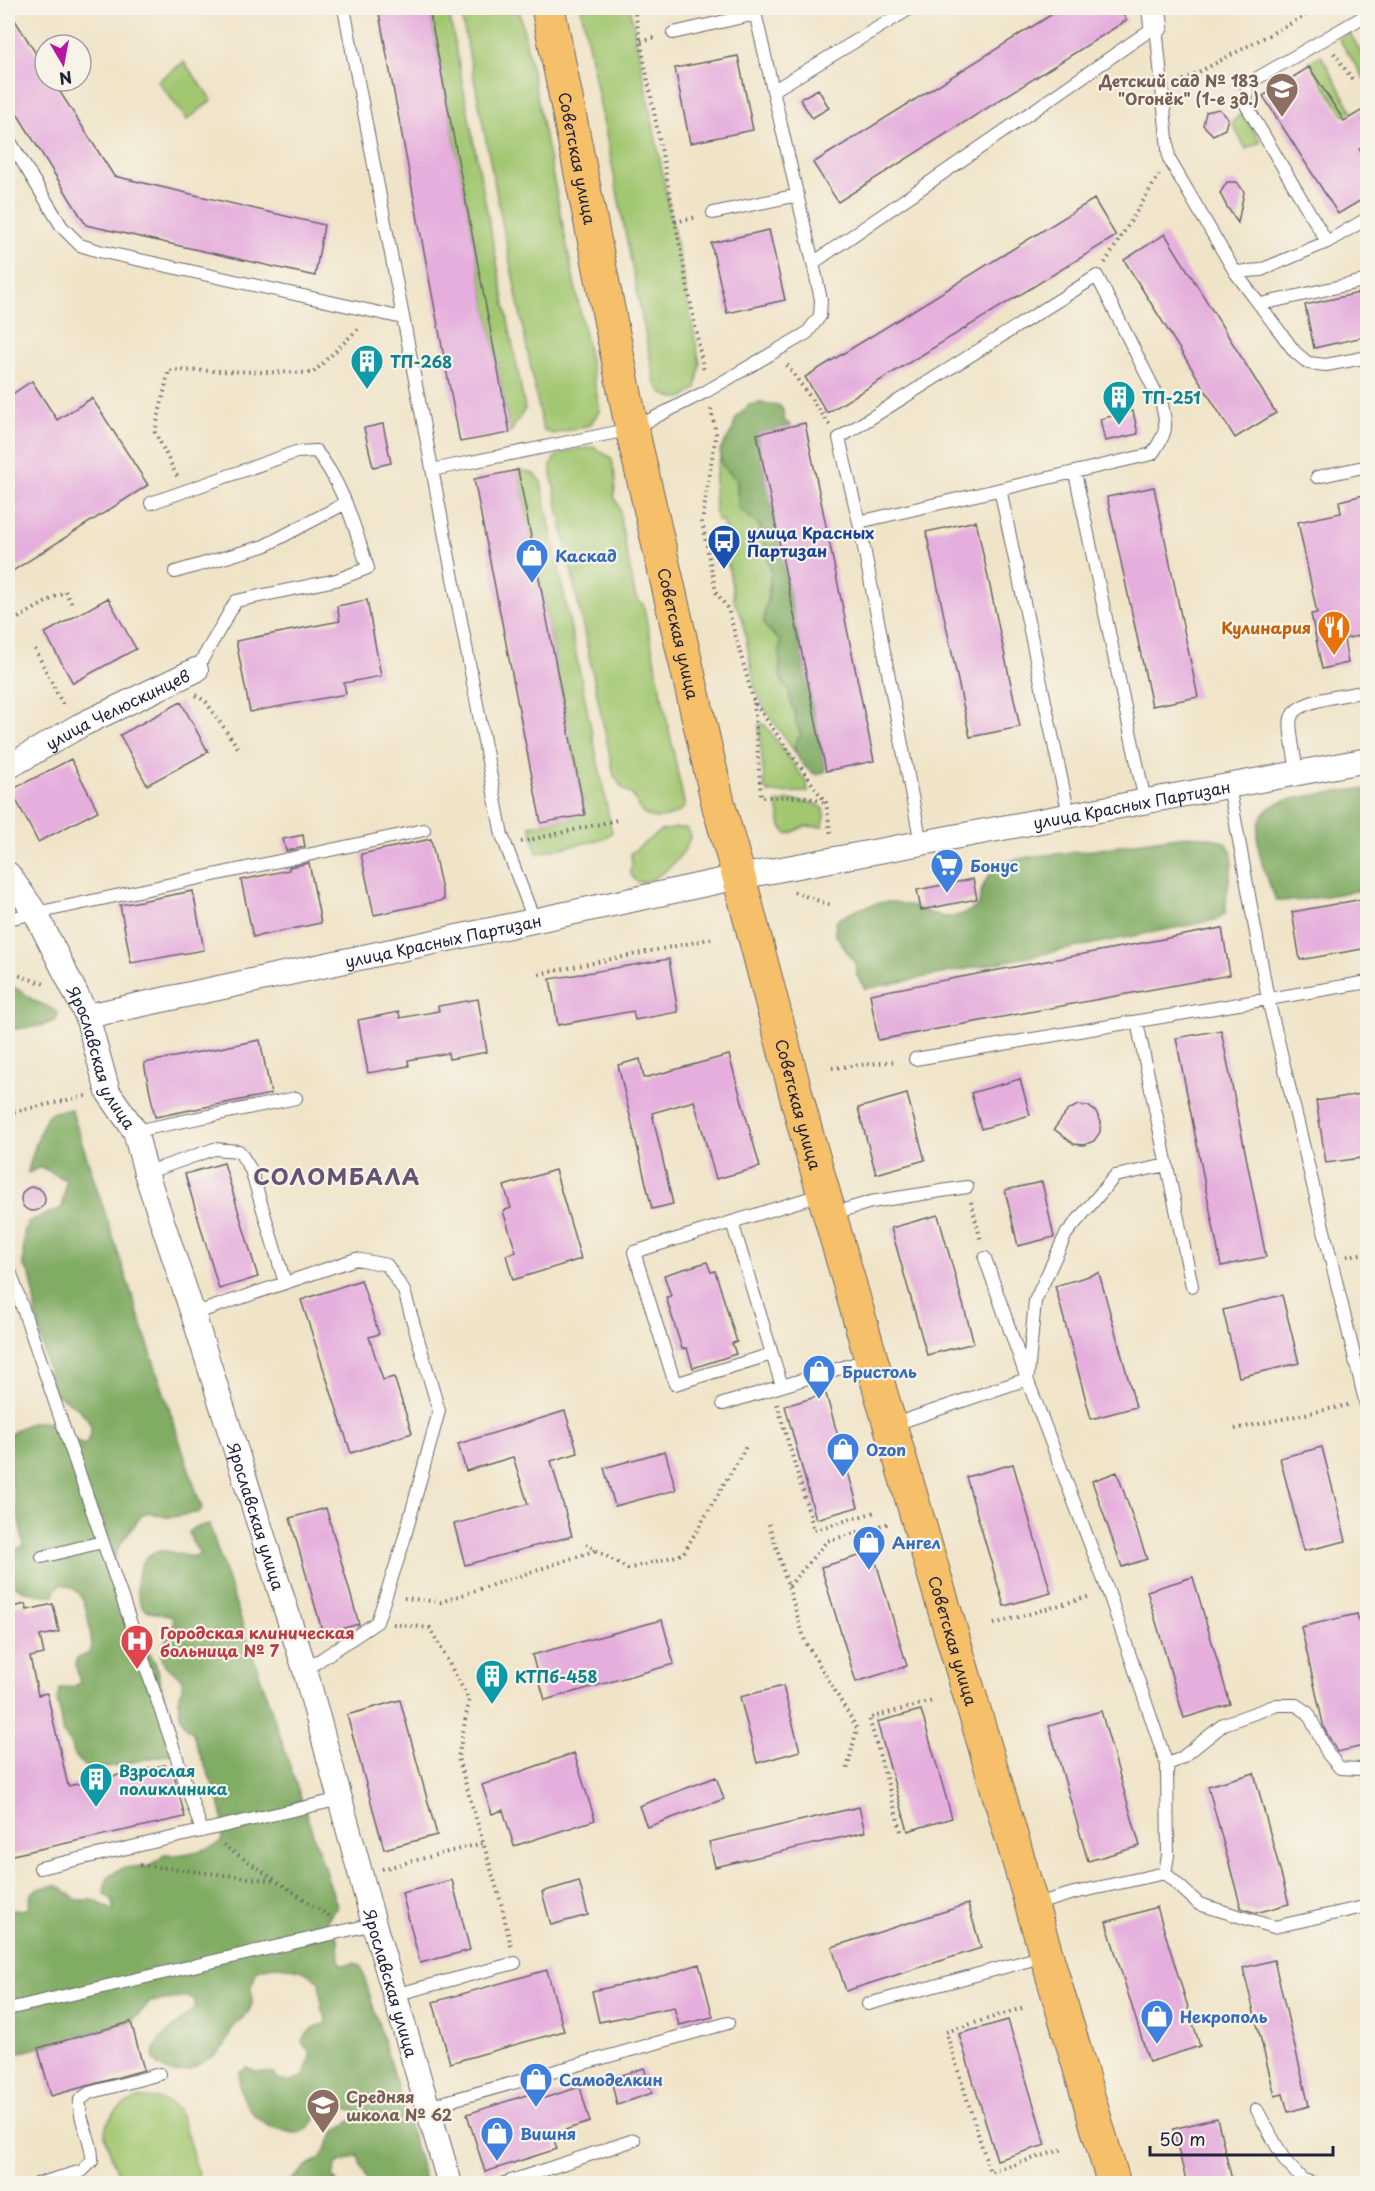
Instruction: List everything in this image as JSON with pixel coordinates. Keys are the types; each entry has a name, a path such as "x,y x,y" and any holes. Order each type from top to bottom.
{"main road":[{"name":"Советская улица","path":"548,8 632,429 718,807 890,1425 1114,2184"}],"street":[{"name":"улица Челюскинцев","path":"8,767 75,729 186,676"},
{"name":"улица Красных Партизан","path":"87,1016 739,876 1368,760"},
{"name":"Ярославская улица","path":"8,874 36,914 87,1016 108,1092 135,1131 146,1173 193,1314 305,1670 394,1995 450,2184"}],"lane":[{"path":"344,8 502,835 534,920"},
{"path":"774,90 911,8"},
{"path":"432,470 632,429 707,391 807,333 820,316 821,300 755,11 673,33"},
{"path":"1327,242 1246,105 1247,84 1368,14"},
{"path":"1155,17 1169,159 1235,272 1295,352 1308,363 1326,365 1368,357"},
{"path":"813,263 1155,17"},
{"path":"8,138 62,226 80,244 99,251 403,318"},
{"path":"713,213 798,195"},
{"path":"1235,272 1261,270 1327,242 1368,218"},
{"path":"859,522 1152,454 1161,441 1167,425 1162,405 1096,276 839,438 859,522 921,843"},
{"path":"1261,304 1368,280"},
{"path":"151,503 296,452 316,451 330,469 346,503 368,568 336,580 236,601 186,676"},
{"path":"1317,477 1368,466"},
{"path":"1075,473 1145,801"},
{"path":"1000,489 1069,815"},
{"path":"175,572 264,546 346,503"},
{"path":"1298,773 1290,719 1296,708 1309,703 1368,691"},
{"path":"1229,786 1268,999 1366,1407"},
{"path":"8,919 424,830"},
{"path":"915,1059 1368,982"},
{"path":"1137,1022 1192,1286"},
{"path":"135,1131 296,1098"},
{"path":"146,1173 214,1149 239,1151 250,1170 285,1283"},
{"path":"1027,1379 1035,1302 1066,1234 1115,1176 1167,1165"},
{"path":"772,1354 675,1384 634,1252 732,1222 827,1204 871,1202 967,1187"},
{"path":"732,1222 772,1354 777,1387"},
{"path":"985,1258 1027,1379 1108,1591 1167,1765 1168,1855 1165,1873"},
{"path":"193,1314 356,1259 387,1265 404,1291 439,1411 402,1547 377,1622 305,1670"},
{"path":"8,1270 202,1831"},
{"path":"723,1404 871,1358"},
{"path":"890,1425 932,1413 1027,1379"},
{"path":"42,1557 102,1542"},
{"path":"1167,1765 1183,1757 1224,1724 1277,1705 1296,1705 1308,1713 1328,1754 1340,1768 1368,1767"},
{"path":"40,1868 340,1799"},
{"path":"1032,1906 1074,1893 1165,1873"},
{"path":"1165,1873 1199,1904 1275,1927 1368,1906"},
{"path":"8,2009 374,1924"},
{"path":"868,2004 1046,1956"},
{"path":"394,1995 515,1963"},
{"path":"427,2107 728,2023"},
{"path":"37,2184 82,2171 92,2161 92,2150 79,2113 80,2100 89,2093 160,2074"},
{"path":"1257,2110 1285,2161 1303,2180 1316,2184"},
{"path":"502,2184 634,2140"}],"path":[{"path":"634,8 716,434 702,522 716,592 728,609 754,702 761,797 806,797 826,803"},
{"path":"1162,92 1320,8"},
{"path":"1096,276 1169,159"},
{"path":"185,491 155,432 169,370 313,373 375,312"},
{"path":"776,350 839,438"},
{"path":"8,624 65,591 73,606"},
{"path":"35,649 75,729"},
{"path":"186,676 238,748"},
{"path":"754,702 826,803 832,838"},
{"path":"506,845 617,820"},
{"path":"793,892 833,906"},
{"path":"539,974 715,938"},
{"path":"832,1068 915,1059"},
{"path":"8,1113 108,1092"},
{"path":"967,1187 985,1258"},
{"path":"777,1387 814,1530 875,1512"},
{"path":"1235,1429 1366,1407"},
{"path":"586,1544 628,1569 682,1554 747,1445"},
{"path":"788,1587 827,1541 917,1516"},
{"path":"770,1524 805,1641 857,1728 847,1770"},
{"path":"386,1596 441,1602 597,1550"},
{"path":"994,1624 1108,1591"},
{"path":"377,1622 430,1628 469,1700 458,1758 515,1963"},
{"path":"901,1831 869,1718 932,1701"},
{"path":"202,1831 349,1930"},
{"path":"361,1875 483,1843"},
{"path":"129,1863 277,1881"},
{"path":"1022,2008 946,2032 990,2172 1064,2149"}],"green space":[{"path":"429,8 448,8 525,409 510,433"},
{"path":"460,8 519,8 600,410 590,425 553,434 543,430"},
{"path":"581,8 630,8 700,364 696,388 685,397 667,396 655,383"},
{"path":"1349,32 1367,62 1367,83 1339,39"},
{"path":"1321,55 1352,111 1344,116 1309,62"},
{"path":"184,62 212,100 187,120 158,81"},
{"path":"1242,112 1261,142 1246,149 1232,123"},
{"path":"760,403 779,405 783,410 784,420 791,426 757,434 826,771 817,775 805,766 796,752 796,742 801,734 796,723 789,691 780,676 780,641 765,626 764,622 771,568 760,526 738,507 737,480 722,465 720,450 733,429 736,418 749,405"},
{"path":"593,447 612,460 616,481 614,495 620,510 635,595 643,604 685,806 671,816 653,818 643,813 633,796 623,789 614,776 551,473 551,465 558,455 571,450"},
{"path":"720,458 725,469 737,479 738,507 757,523 761,531 771,572 764,622 765,626 780,641 781,680 789,691 801,734 795,747 797,755 764,708 755,687 742,617 735,604 726,553 730,552 722,520 717,521 714,497"},
{"path":"518,470 534,474 541,482 612,832 604,839 537,853 530,826 585,814"},
{"path":"762,724 807,783 808,792 769,793 765,788 759,729 759,725"},
{"path":"1359,789 1367,790 1367,889 1296,901 1276,900 1261,861 1258,846 1261,819 1268,809 1281,802 1300,797"},
{"path":"789,800 814,803 822,807 825,816 823,826 807,826 787,834 781,827 777,803"},
{"path":"686,828 690,833 685,849 679,857 663,873 646,881 636,881 630,872 631,853 660,831"},
{"path":"1188,836 1223,842 1230,849 1232,858 1226,913 1215,920 865,989 857,976 855,963 835,934 836,921 848,914 880,903 894,902 945,917 966,913 979,905 982,888 991,873 1000,865 1015,859"},
{"path":"8,985 53,1010 58,1014 56,1021 40,1026 8,1030"},
{"path":"71,1109 202,1509 197,1513 172,1517 148,1512 141,1516 117,1550 113,1566 142,1640 155,1662 166,1705 174,1718 176,1732 171,1754 94,1770 85,1767 74,1754 68,1739 62,1732 62,1720 57,1700 60,1688 73,1687 80,1683 76,1666 77,1658 90,1653 92,1646 83,1600 71,1587 62,1584 56,1589 54,1595 24,1591 14,1585 10,1577 8,1552 24,1546 8,1464 8,1436 20,1427 39,1422 53,1425 84,1445 90,1436 91,1428 83,1413 52,1392 30,1275 23,1265 24,1232 29,1221 62,1208 66,1180 41,1167 28,1173 33,1152 48,1115 56,1111"},
{"path":"209,1524 337,1906 326,1922 338,1939 339,1960 342,1965 355,1963 361,1966 426,2183 367,2183 358,2156 337,2163 333,2177 338,2183 288,2183 306,2166 320,2159 335,2132 355,2118 355,2111 330,2106 321,2109 307,2129 292,2133 270,2127 261,2121 255,2116 242,2095 240,2072 247,2068 256,2072 272,2073 278,2079 287,2082 303,2077 310,2058 310,2051 302,2041 312,2030 325,2024 326,2017 322,2011 319,1982 306,1973 289,1967 263,1968 256,1971 249,2011 231,2030 225,2045 215,2055 189,2070 169,2072 158,2065 153,2053 160,2039 195,2008 195,2000 189,1997 150,2002 131,2022 8,2056 8,1911 28,1909 31,1894 37,1889 55,1885 76,1900 93,1900 114,1911 112,1901 104,1894 108,1878 113,1873 127,1867 151,1866 164,1855 194,1852 210,1848 221,1842 223,1828 219,1800 193,1733 186,1727 181,1716 179,1699 182,1681 164,1664 162,1659 163,1647 173,1627 173,1617 146,1610 138,1598 137,1589 139,1571 147,1557 160,1551 196,1556 200,1553 192,1542 189,1532 193,1528"},
{"path":"141,2098 160,2100 176,2108 186,2132 201,2183 121,2183 109,2150 105,2133 106,2126 118,2110 129,2102"}],"building":[{"path":"378,8 429,8 510,433 460,442"},
{"path":"1062,8 1118,8 1127,20 838,202 813,163"},
{"path":"8,9 33,49 33,93 61,93 114,176 324,225 315,276 86,225 8,99"},
{"path":"738,56 753,130 690,143 675,68"},
{"path":"1309,67 1344,121 1368,107 1368,144 1359,149 1368,166 1368,196 1338,214 1263,96"},
{"path":"818,89 829,108 812,118 800,99"},
{"path":"1219,109 1228,118 1225,129 1213,135 1203,125 1206,112"},
{"path":"1227,182 1237,182 1244,192 1238,223 1220,193"},
{"path":"1094,199 1116,236 827,413 805,377"},
{"path":"769,230 785,300 727,313 711,243"},
{"path":"1165,234 1276,413 1235,438 1124,260"},
{"path":"1368,291 1368,336 1314,348 1305,305"},
{"path":"32,381 57,420 92,398 148,485 8,574 8,397"},
{"name":"ТП-251","path":"1133,411 1138,434 1105,441 1100,419"},
{"path":"805,423 874,761 826,771 757,434"},
{"path":"383,424 391,463 373,467 364,428"},
{"path":"518,470 585,815 541,823 474,479"},
{"path":"1154,487 1198,697 1152,706 1107,497"},
{"path":"1368,494 1368,634 1344,639 1348,663 1322,669 1311,614 1317,613 1298,522 1341,513 1339,501"},
{"path":"976,521 1020,727 970,737 926,532"},
{"path":"108,598 136,649 73,683 45,633"},
{"path":"367,600 381,676 344,683 346,694 250,712 236,641 340,621 337,606"},
{"path":"181,702 208,752 147,785 120,735"},
{"path":"71,759 98,811 38,842 11,790"},
{"path":"303,835 305,847 286,851 283,839"},
{"path":"431,839 444,900 374,915 361,854"},
{"path":"309,863 321,923 253,937 241,880 289,870 289,867"},
{"name":"Бонус","path":"973,879 977,899 921,910 917,890"},
{"path":"193,891 204,950 131,963 120,905"},
{"path":"1368,898 1368,948 1300,960 1292,912"},
{"path":"1222,928 1230,975 878,1040 870,994"},
{"path":"669,959 678,1012 635,1020 633,1011 558,1025 550,979"},
{"path":"478,999 487,1052 449,1059 448,1053 408,1060 409,1066 368,1073 358,1020 399,1012 400,1018 439,1011 438,1006"},
{"path":"1221,1030 1266,1257 1221,1266 1176,1038"},
{"path":"260,1040 271,1094 155,1117 144,1063"},
{"path":"729,1055 760,1167 716,1179 694,1101 652,1113 673,1204 652,1209 618,1065 640,1059 644,1078"},
{"path":"1020,1079 1030,1115 981,1129 971,1093"},
{"path":"1368,1093 1368,1157 1326,1163 1316,1101"},
{"path":"907,1094 925,1160 876,1174 858,1108"},
{"path":"1078,1105 1088,1106 1096,1112 1101,1122 1100,1132 1094,1141 1084,1145 1074,1144 1054,1129 1068,1110"},
{"path":"224,1163 258,1277 219,1289 185,1174"},
{"path":"555,1170 581,1259 513,1280 506,1255 516,1252 503,1211 511,1208 504,1186"},
{"path":"1042,1182 1054,1237 1018,1246 1005,1190"},
{"path":"33,1187 42,1190 45,1199 42,1208 33,1211 24,1208 21,1199 24,1190"},
{"path":"938,1215 974,1343 927,1355 891,1228"},
{"path":"707,1262 711,1272 715,1271 737,1342 732,1343 736,1354 693,1368 687,1348 682,1349 666,1297 671,1296 664,1275"},
{"path":"1099,1273 1136,1407 1091,1419 1055,1286"},
{"path":"361,1280 379,1334 369,1337 383,1380 394,1377 412,1433 351,1453 301,1300"},
{"path":"1282,1295 1299,1363 1239,1377 1223,1310"},
{"path":"826,1394 858,1507 816,1519 785,1406"},
{"path":"565,1411 578,1453 551,1461 572,1536 465,1565 454,1524 528,1504 513,1457 466,1471 458,1444"},
{"path":"1322,1447 1346,1541 1304,1551 1280,1458"},
{"path":"665,1451 676,1490 615,1506 604,1468"},
{"path":"1013,1464 1051,1593 1004,1606 966,1477"},
{"path":"1117,1472 1147,1559 1122,1567 1092,1481"},
{"path":"326,1508 359,1624 323,1634 290,1518"},
{"path":"873,1552 907,1666 856,1682 821,1567"},
{"path":"1193,1577 1230,1704 1184,1718 1147,1591"},
{"path":"26,1604 27,1610 53,1604 59,1632 40,1636 44,1654 30,1657 38,1695 47,1693 68,1786 165,1765 167,1776 174,1775 185,1817 8,1856 8,1608"},
{"path":"1357,1614 1368,1659 1368,1745 1337,1752 1324,1728 1301,1627"},
{"path":"662,1620 674,1664 545,1700 532,1655"},
{"path":"783,1686 800,1751 757,1763 740,1697"},
{"path":"400,1700 437,1835 384,1849 347,1715"},
{"path":"921,1710 952,1818 908,1831 877,1722"},
{"path":"1101,1711 1140,1846 1088,1861 1049,1726"},
{"path":"574,1753 595,1820 514,1846 503,1810 492,1814 482,1785"},
{"path":"1254,1773 1289,1904 1256,1913 1241,1908 1208,1786"},
{"path":"716,1777 724,1799 647,1827 639,1806"},
{"path":"859,1807 865,1832 715,1867 709,1842"},
{"path":"452,1880 470,1950 420,1963 402,1893"},
{"path":"579,1881 588,1915 551,1925 542,1892"},
{"path":"968,1904 981,1948 846,1991 832,1947"},
{"path":"1157,1907 1200,2046 1149,2062 1106,1922"},
{"path":"1274,1960 1309,2106 1288,2112 1283,2094 1275,2096 1243,1968"},
{"path":"699,1964 713,2017 679,2025 674,2007 599,2022 592,1991 666,1975"},
{"path":"547,1970 564,2031 450,2063 433,2002"},
{"path":"1008,2020 1046,2145 997,2160 959,2034"},
{"path":"131,2022 144,2070 51,2096 38,2048"},
{"path":"644,2068 652,2093 617,2105 611,2079"},
{"path":"580,2087 590,2122 552,2134 557,2149 485,2172 467,2114 539,2091 541,2099"},
{"path":"1217,2118 1233,2184 1187,2184 1173,2129"}],"place":[{"name":"Детский сад № 183 \"Огонёк\" (1-е зд.)","path":"1282,118"},
{"name":"ТП-268","path":"367,390"},
{"name":"ТП-251","path":"1119,426"},
{"name":"улица Красных Партизан","path":"724,570"},
{"name":"Каскад","path":"532,584"},
{"name":"Кулинария","path":"1334,656"},
{"name":"Бонус","path":"947,894"},
{"name":"Бристоль","path":"819,1400"},
{"name":"Ozon","path":"843,1478"},
{"name":"Ангел","path":"869,1571"},
{"name":"Городская клиническая больница № 7","path":"137,1670"},
{"name":"КТПб-458","path":"492,1705"},
{"name":"Взрослая поликлиника","path":"96,1808"},
{"name":"Некрополь","path":"1157,2045"},
{"name":"Самоделкин","path":"536,2108"},
{"name":"Средняя школа № 62","path":"323,2134"},
{"name":"Вишня","path":"497,2162"}],"district":[{"name":"СОЛОМБАЛА","path":"337,1175"}]}
